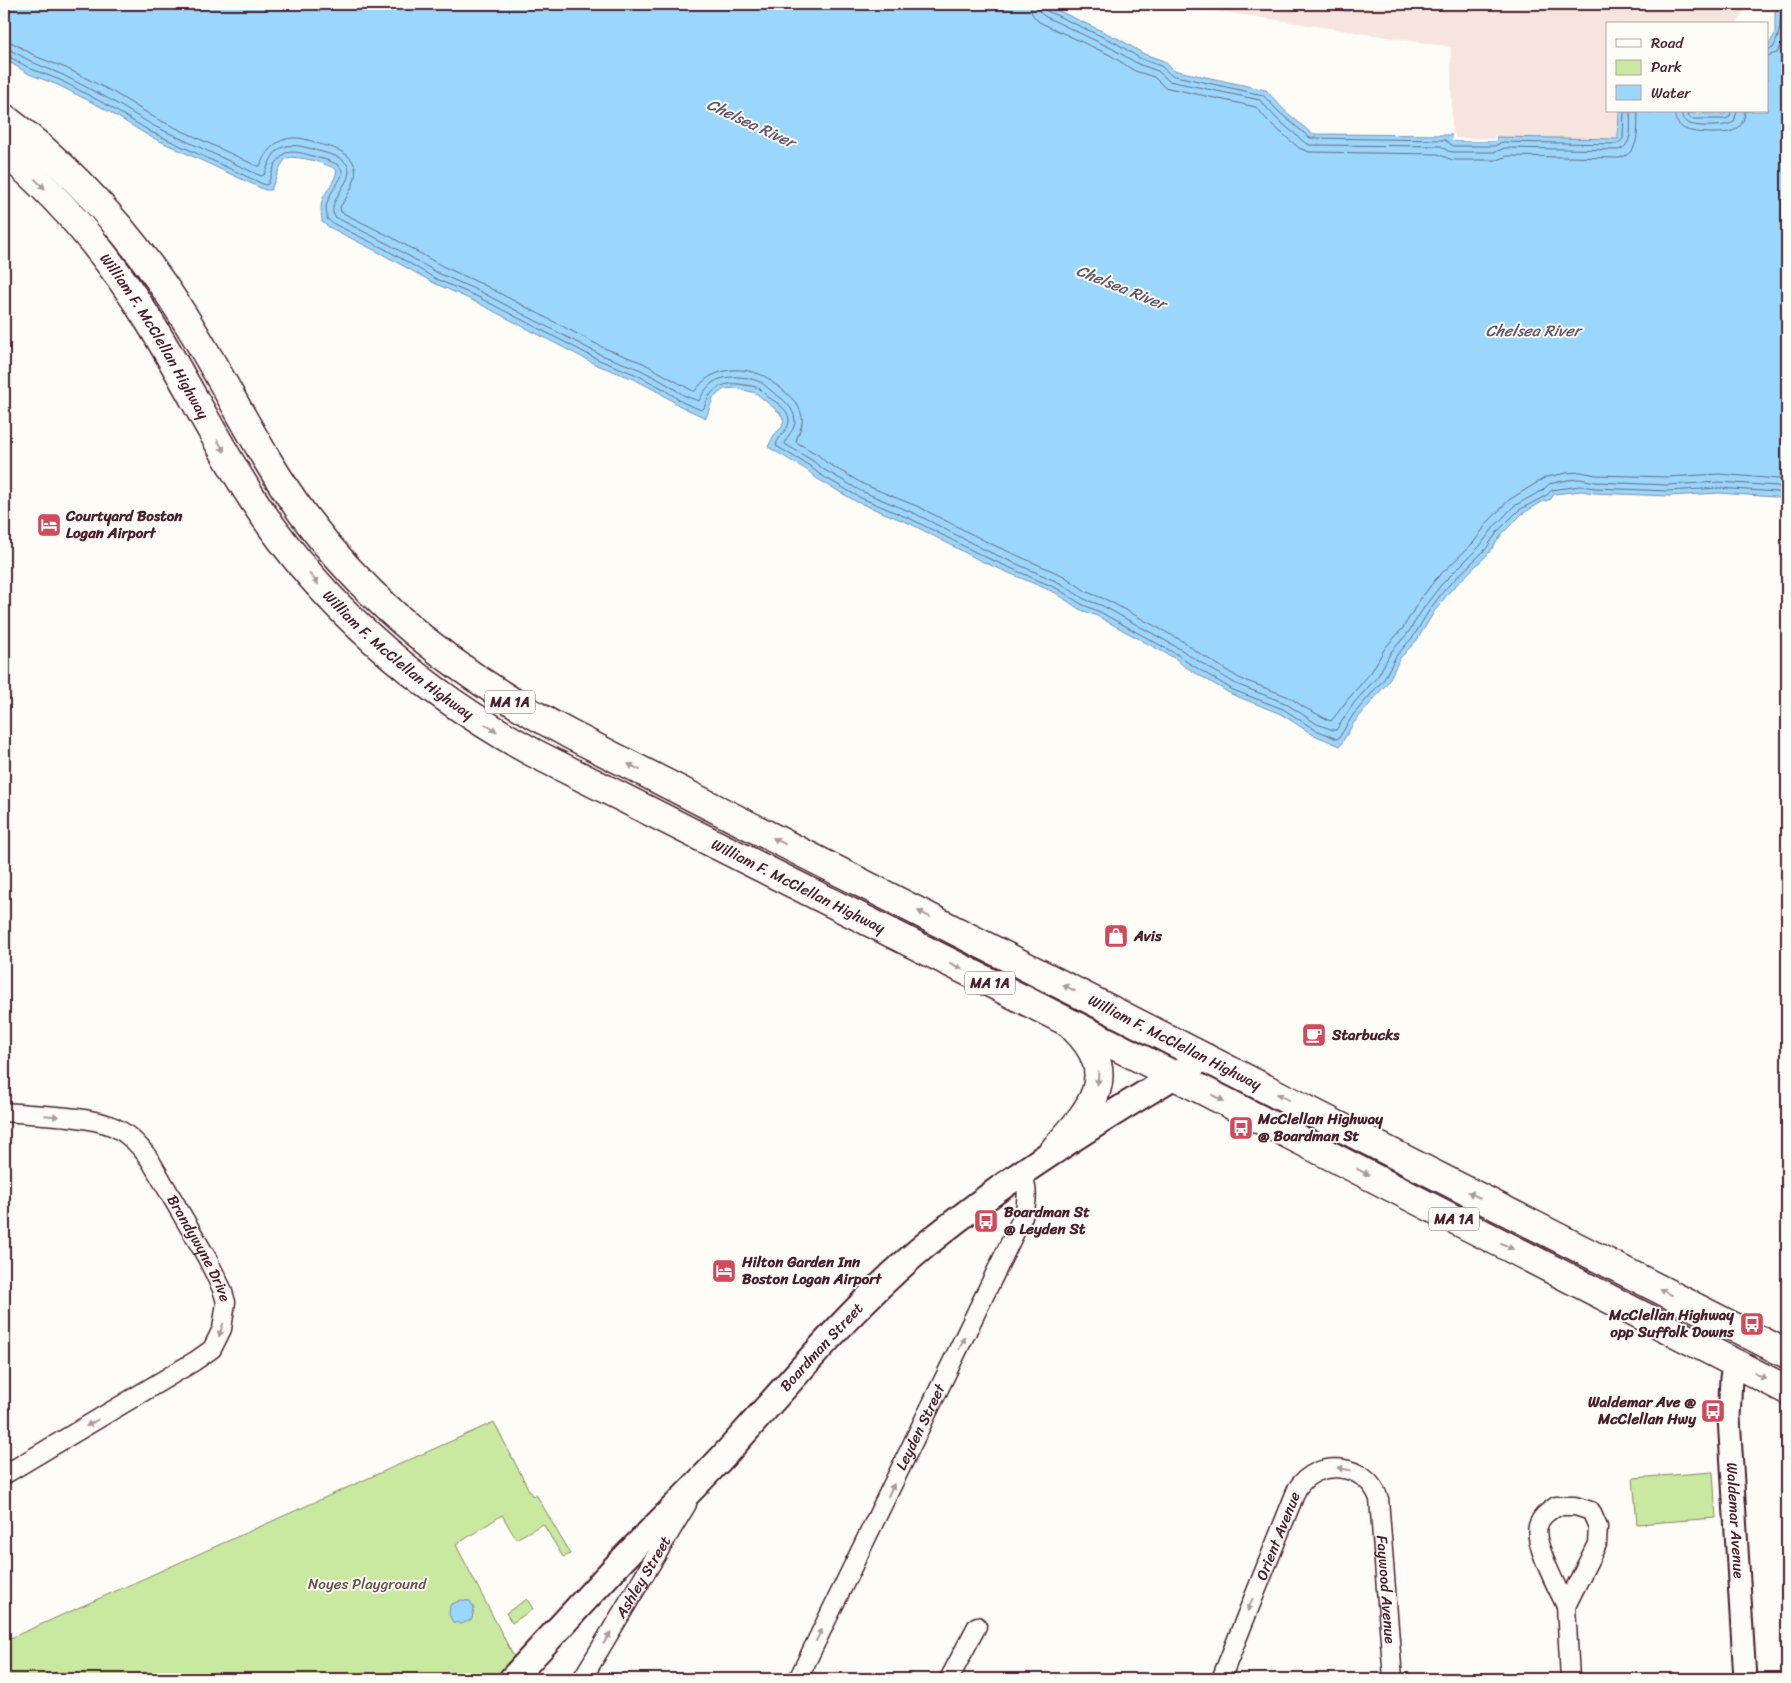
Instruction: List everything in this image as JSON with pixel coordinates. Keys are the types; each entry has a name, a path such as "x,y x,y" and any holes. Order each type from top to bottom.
{"highway":[{"name":"William F. McClellan Highway","path":"4,118 67,172 130,240 186,319 265,456 305,517 331,550 366,588 402,622 435,649 494,692 550,724 1787,1354"},
{"name":"William F. McClellan Highway","path":"4,151 69,214 124,283 154,328 249,492 286,545 314,580 344,611 408,670 463,710 534,753 1175,1076 1787,1390"},
{"path":"1055,1149 1087,1108 1095,1093 1099,1078 1098,1063 1094,1054 1085,1040 1067,1022"}],"main road":[{"name":"Boardman Street","path":"512,1679 625,1557 704,1476 830,1337 871,1295 927,1244 1021,1172 1055,1149 1206,1057"}],"street":[{"name":"Brandywyne Drive","path":"4,1112 88,1119 113,1126 127,1135 142,1149 150,1160 212,1269 226,1302 222,1330 212,1349 159,1384 4,1475"},
{"name":"Leyden Street","path":"798,1679 1023,1216 1027,1196 1021,1172"},
{"name":"Waldemar Avenue","path":"1734,1362 1730,1378 1730,1423 1745,1679"},
{"name":"Orient Avenue","path":"1221,1679 1301,1483 1318,1471 1338,1467 1354,1472 1367,1481 1376,1492 1378,1499"},
{"name":"Ashley Street","path":"582,1679 704,1476"},
{"name":"Faywood Avenue","path":"1378,1499 1393,1679"},
{"path":"1566,1606 1597,1544 1598,1527 1591,1512 1575,1506 1556,1506 1544,1514 1537,1533 1538,1543 1566,1606 1570,1679"},
{"path":"625,1557 641,1582"},
{"path":"949,1679 977,1626"}],"shaded area":[{"path":"1173,4 1748,4 1738,22 1606,22 1606,112 1619,112 1618,139 1497,137 1496,141 1452,141 1451,47"},
{"path":"1619,112 1726,112 1726,114"}],"green space":[{"name":"Noyes Playground","path":"494,1422 532,1496 536,1494 570,1554 563,1557 543,1524 516,1539 502,1515 456,1545 515,1659 496,1679 4,1679 4,1641"},
{"path":"1713,1472 1716,1518 1637,1524 1633,1478"},
{"path":"527,1599 533,1609 512,1623 506,1613"}],"water":[{"name":"Chelsea River","path":"4,4 1044,4 1119,39 1144,54 1164,61 1173,70 1266,90 1283,109 1312,134 1452,135 1453,141 1496,141 1496,137 1618,139 1619,112 1725,114 1726,112 1768,112 1768,46 1775,34 1775,12 1778,4 1787,4 1787,501 1775,497 1719,493 1669,496 1581,491 1554,494 1551,499 1522,514 1502,534 1489,553 1449,592 1417,640 1400,658 1388,682 1353,724 1340,746 1312,734 1281,714 1231,694 1184,666 1176,659 1097,616 1079,609 1056,593 981,561 911,524 857,502 816,478 807,470 768,447 784,421 780,413 756,393 736,388 724,389 713,398 706,418 680,406 634,379 597,365 476,302 434,283 329,227 322,222 321,206 336,174 337,170 332,167 305,159 286,158 280,167 271,190 265,190 149,136 103,108 58,85 29,74 4,59"},
{"path":"1315,4 1354,4 1350,11 1345,11"},
{"path":"461,1600 470,1601 474,1608 472,1619 462,1624 453,1622 449,1615 450,1605"}],"pier":[{"path":"1452,132 1455,134 1455,138 1494,139 1496,134 1496,141 1452,141"}],"place":[{"name":"Courtyard Boston Logan Airport","path":"49,525"},
{"name":"Avis","path":"1116,936"},
{"name":"Starbucks","path":"1314,1035"},
{"name":"McClellan Highway @ Boardman St","path":"1241,1128"},
{"name":"Boardman St @ Leyden St","path":"986,1221"},
{"name":"Hilton Garden Inn Boston Logan Airport","path":"724,1271"},
{"name":"McClellan Highway opp Suffolk Downs","path":"1752,1324"},
{"name":"Waldemar Ave @ McClellan Hwy","path":"1713,1411"}]}
